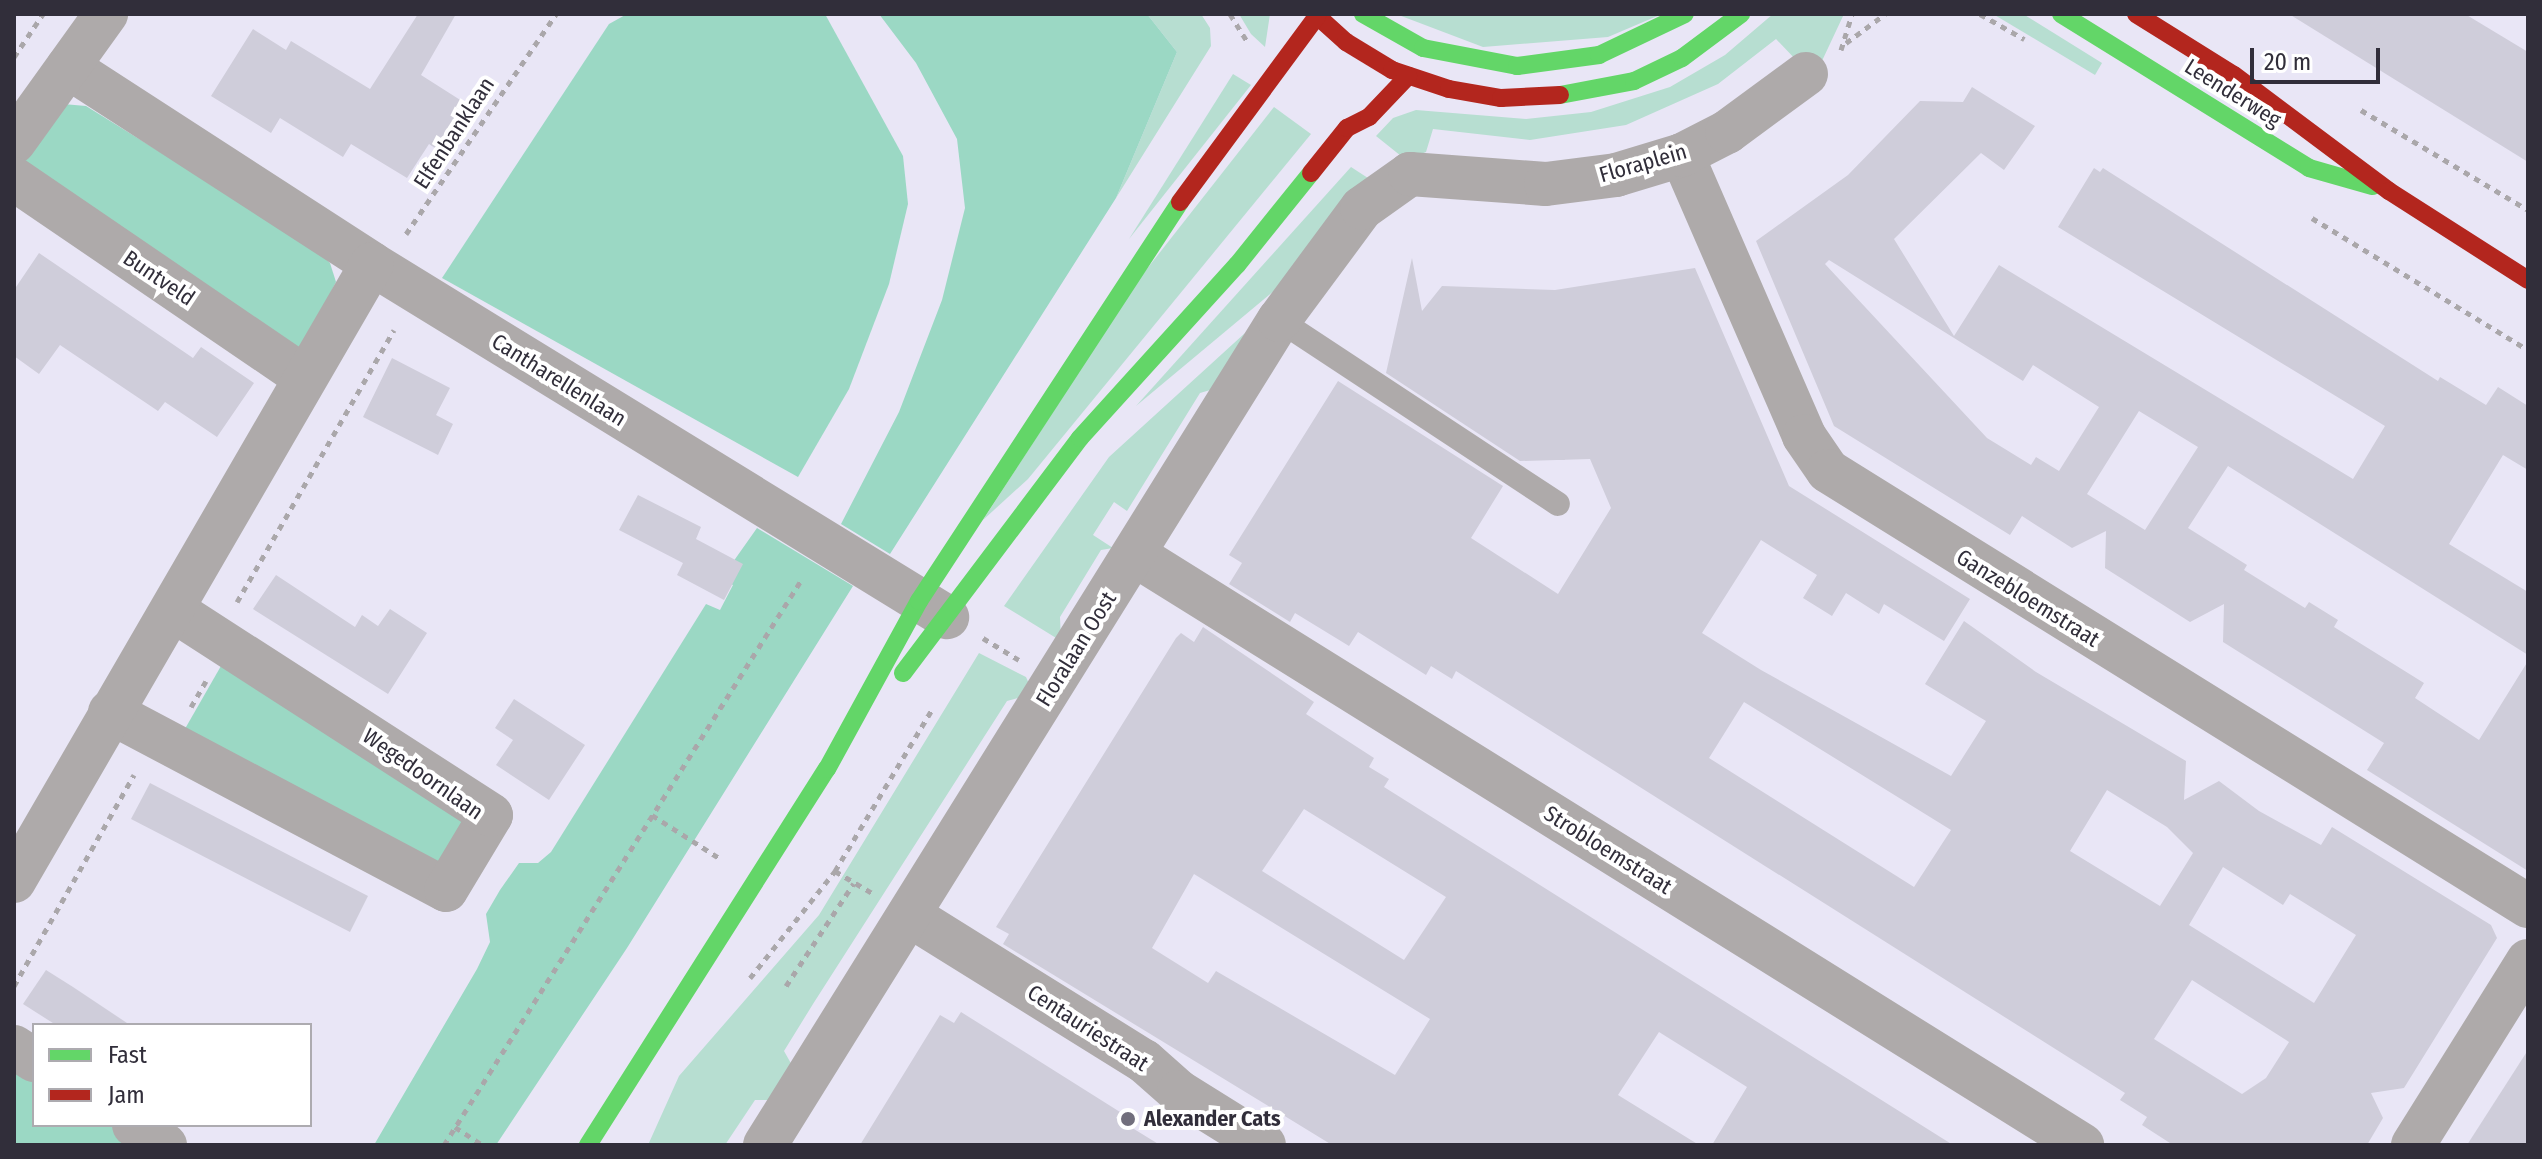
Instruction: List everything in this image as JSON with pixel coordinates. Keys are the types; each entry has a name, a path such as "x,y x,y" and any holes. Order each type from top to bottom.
{"main road":[{"path":"1363,14 1406,40 1476,62 1517,66 1565,62 1630,43 1685,14"},
{"path":"588,1145 827,769 933,609 1156,235 1316,15 1374,70 1501,98 1588,93 1634,81 1682,58 1741,14"},
{"name":"Leenderweg","path":"2061,14 2309,168 2389,191"},
{"name":"Leenderweg","path":"2136,14 2234,75 2320,136 2389,191 2528,280"},
{"path":"1374,70 1406,40"},
{"path":"827,769 933,609 1080,438 1237,265 1347,128 1369,117 1408,76"},
{"path":"1347,128 1349,103"}],"street":[{"path":"14,142 106,14"},
{"name":"Cantharellenlaan","path":"68,67 416,292 933,609"},
{"name":"Floraplein","path":"1410,174 1546,184 1616,175 1682,155 1727,132 1806,74"},
{"name":"Ganzebloemstraat","path":"1682,155 1804,436 1828,471 2528,906"},
{"name":"Floralaan Oost","path":"765,1145 1057,682 1279,320 1362,208 1410,174"},
{"name":"Buntveld","path":"14,179 304,377"},
{"path":"14,881 110,712 174,611 304,377 372,264"},
{"name":"Strobloemstraat","path":"1135,555 2082,1145"},
{"name":"Wegedoornlaan","path":"110,712 446,890 491,815 174,611"},
{"name":"Centauriestraat","path":"909,915 1144,1061 1179,1092 1264,1145"},
{"path":"2413,1145 2528,961"},
{"path":"14,1047 32,1059"},
{"path":"137,1127 165,1145"}],"lane":[{"path":"1279,320 1558,504"}],"path":[{"path":"14,57 43,14"},
{"name":"Elfenbanklaan","path":"372,264 408,232 556,14"},
{"path":"1230,14 1244,38"},
{"path":"1845,43 1885,14"},
{"path":"2351,105 2528,210"},
{"path":"14,986 222,641 416,292"},
{"path":"444,1145 823,544"},
{"path":"933,609 1057,682"},
{"path":"745,984 835,871 937,701"},
{"path":"652,815 728,864"},
{"path":"786,986 854,883"},
{"path":"455,1127 483,1145"}],"green space":[{"path":"627,14 825,14 903,156 908,204 889,284 849,389 798,477 442,278 609,24"},
{"path":"879,14 1147,14 1177,52 1116,198 890,554 841,524 899,412 942,300 965,208 957,139 916,63"},
{"path":"1147,14 1201,14 1210,28 1211,46 1116,198 1177,52"},
{"path":"1239,14 1270,14 1265,47 1251,34"},
{"path":"1396,14 1662,14 1608,37 1483,47"},
{"path":"1773,14 1844,14 1821,63 1798,62 1776,39 1718,84 1626,125 1530,140 1433,129 1426,152 1406,160 1376,136 1393,118 1416,110 1526,119 1591,112 1670,87 1725,55"},
{"path":"1993,14 2023,14 2102,63 2095,75"},
{"path":"1233,74 1251,85 1129,239"},
{"path":"63,104 86,106 315,248 330,263 336,282 302,350 29,176 21,157"},
{"path":"1274,107 1311,134 1028,479 983,520 1139,279"},
{"path":"1351,167 1371,180 1281,285 1136,406"},
{"path":"1245,333 1217,388 1200,393 1127,511 1114,502 1093,535 1113,548 1101,550 1060,617 1061,641 1004,606 1109,457"},
{"path":"757,528 853,586 627,948 496,1145 374,1145 477,969 490,942 486,914 500,890 519,863 538,863 551,852 706,604 720,610 733,585 721,579"},
{"path":"229,652 472,813 448,869 178,741"},
{"path":"979,653 1026,677 1030,686 1025,696 1007,701 813,1004 784,1051 793,1067 772,1100 755,1100 725,1145 648,1145 679,1076 819,915"},
{"path":"14,1057 32,1069 32,1127 120,1127 147,1145 14,1145"}],"building":[{"path":"418,14 456,14 421,75 476,110 447,156 429,144 407,178 351,144 343,157 280,118 271,133 211,96 253,29 286,50 291,41 370,89"},
{"path":"2289,14 2465,14 2528,52 2528,162"},
{"path":"1972,87 2035,126 2004,170 1981,153 1894,239 1954,336 1999,265 2353,479 2385,426 2058,227 2094,168 2100,172 2103,168 2438,381 2440,377 2486,405 2498,387 2528,406 2528,470 2503,455 2449,544 2528,592 2528,655 2228,466 2188,528 2247,565 2244,570 2305,608 2309,602 2338,620 2334,627 2424,683 2415,698 2479,740 2528,661 2528,871 2367,770 2384,743 2223,642 2224,604 2190,622 2105,568 2106,531 2072,548 2022,516 2010,535 1834,426 1756,241 1848,175 1920,101 1963,102","holes":["1829,260 2023,381 2033,365 2099,407 2059,471 2036,457 2031,465 1987,438 1825,264","2139,411 2198,447 2145,530 2087,494"]},
{"path":"39,253 193,358 201,347 254,383 217,437 165,402 158,411 60,345 39,374 14,356 14,290"},
{"path":"1412,258 1422,311 1442,286 1555,290 1695,268 1789,486 1970,599 1944,641 1884,604 1879,614 1846,593 1832,616 1803,598 1817,575 1761,540 1702,633 1761,670 1951,776 1986,721 1925,684 1964,621 2036,672 2186,761 2184,800 2219,781 2259,811 2321,845 2332,827 2491,925 2497,938 2404,1088 2371,1093 2383,1118 2367,1145 2173,1145 2142,1125 2147,1117 2120,1100 2125,1093 1456,671 1452,679 1431,666 1426,675 1358,632 1349,646 1295,613 1290,622 1229,584 1242,563 1229,555 1338,381 1503,486 1471,538 1558,594 1611,508 1590,459 1520,461 1386,373","holes":["1744,702 1951,830 1914,887 1709,758","2107,790 2167,827 2193,853 2160,906 2070,851","2223,867 2283,905 2290,894 2356,935 2314,1003 2189,925","2192,980 2289,1042 2266,1078 2242,1094 2154,1039"]},
{"path":"392,358 450,388 436,415 453,424 438,455 363,417"},
{"path":"638,495 701,527 696,539 743,564 724,600 677,575 683,563 619,530"},
{"path":"276,575 355,627 362,615 378,626 390,609 427,633 388,694 253,609"},
{"path":"1203,627 1314,702 1306,714 1374,758 1369,767 1389,779 1384,787 1953,1145 1712,1145 1747,1087 1659,1032 1618,1095 1699,1145 1332,1145 1003,944 1009,934 996,927 1176,638 1181,633 1194,642","holes":["1304,809 1446,897 1404,960 1262,871","1194,874 1430,1019 1395,1075 1216,971 1208,983 1152,948"]},
{"path":"514,699 585,745 549,800 496,765 513,740 495,728"},
{"path":"150,783 368,896 350,932 131,819"},
{"path":"46,970 127,1023 53,1023 23,1004"},
{"path":"961,1012 1120,1112 1116,1118 1160,1145 860,1145 940,1015 954,1023"},
{"path":"2528,1050 2528,1145 2467,1145"}],"traffic: fast":[{"path":"1363,14 1423,48 1517,66 1599,55 1685,14"},
{"path":"1560,95 1634,81 1682,58 1741,14"},
{"path":"2061,14 2309,168 2372,186"},
{"path":"903,673 1080,438 1237,265 1311,173"},
{"path":"588,1145 827,769 919,601 1180,202"}],"traffic: jam":[{"path":"1315,14 1346,42 1392,70 1449,89 1501,98 1560,95"},
{"path":"2136,14 2234,75 2389,191 2528,280"},
{"path":"1180,202 1317,16"},
{"path":"1311,173 1347,128 1369,117 1408,76"}],"place":[{"name":"Alexander Cats","path":"1128,1119"}]}
